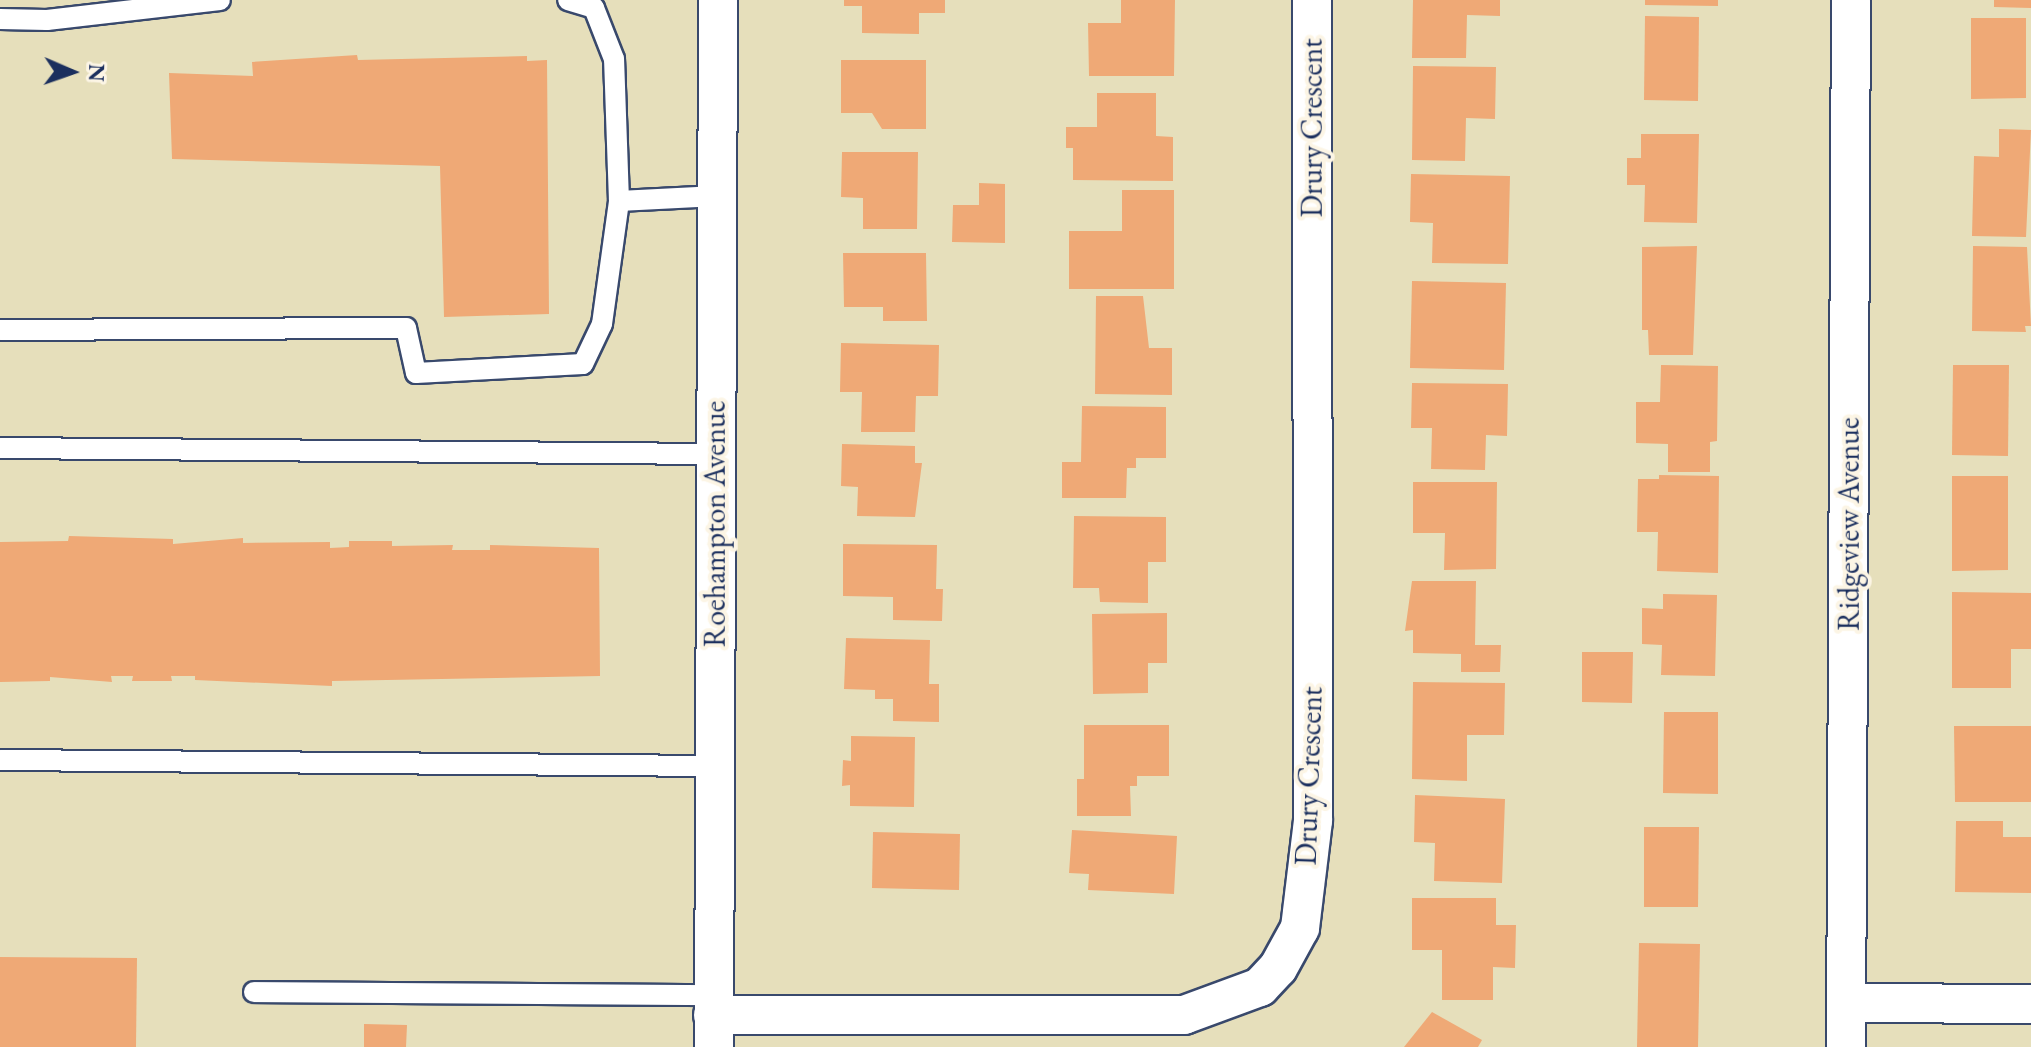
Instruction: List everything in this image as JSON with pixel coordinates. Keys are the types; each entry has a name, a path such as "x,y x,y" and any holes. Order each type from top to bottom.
{"street":[{"name":"Roehampton Avenue","path":"713,1019 718,0"},
{"name":"Drury Crescent","path":"713,1019 1184,1015 1260,987 1278,968 1300,928 1313,821 1312,0"},
{"name":"Ridgeview Avenue","path":"1846,1047 1851,0"},
{"path":"1846,1003 2031,1004"}],"lane":[{"path":"0,19 47,20 220,0"},
{"path":"0,330 406,328 416,373 583,364 602,324 619,201 614,59 594,8 568,0"},
{"path":"619,201 717,196"},
{"path":"0,448 716,454"},
{"path":"0,760 715,766"},
{"path":"254,992 713,1019"}],"building":[{"path":"844,0 945,0 945,13 919,13 919,34 862,33 862,6 844,6"},
{"path":"1121,0 1175,0 1174,76 1089,76 1088,23 1121,23"},
{"path":"1413,0 1500,0 1500,16 1467,15 1466,58 1412,58"},
{"path":"1645,0 1718,0 1718,6 1645,5"},
{"path":"1994,0 2031,0 2031,8 1994,7"},
{"path":"1645,16 1699,17 1698,101 1644,100"},
{"path":"1971,18 2026,18 2026,98 1971,99"},
{"path":"357,55 358,60 527,56 527,61 547,60 549,314 444,317 440,166 172,159 169,73 253,76 252,62"},
{"path":"841,60 926,60 926,129 882,129 872,113 841,113"},
{"path":"1413,66 1496,67 1495,119 1466,118 1465,161 1412,160"},
{"path":"1097,93 1156,93 1156,136 1173,137 1173,181 1073,180 1073,148 1066,148 1066,127 1097,127"},
{"path":"1999,129 2031,130 2026,237 1972,236 1974,156 1999,157"},
{"path":"1641,134 1699,134 1697,223 1644,222 1645,185 1627,185 1627,158 1641,158"},
{"path":"842,152 918,152 917,229 863,229 863,198 841,197"},
{"path":"1411,174 1510,176 1508,264 1432,263 1433,223 1410,222"},
{"path":"979,183 1005,184 1005,243 952,242 953,205 979,205"},
{"path":"1122,190 1174,190 1174,289 1069,289 1069,231 1122,231"},
{"path":"1697,246 1693,355 1649,355 1648,330 1642,330 1642,247"},
{"path":"1973,246 2027,247 2031,326 2025,326 2026,332 1972,331"},
{"path":"843,253 926,253 927,321 883,321 883,307 844,307"},
{"path":"1412,281 1506,283 1504,370 1410,368"},
{"path":"1096,296 1143,296 1149,348 1172,348 1172,395 1095,394"},
{"path":"841,343 939,345 938,396 916,396 915,432 861,432 862,392 840,392"},
{"path":"1661,365 1718,366 1717,441 1710,442 1710,472 1668,472 1668,444 1636,443 1636,402 1660,402"},
{"path":"1953,365 2009,365 2008,456 1952,455"},
{"path":"1412,383 1508,384 1507,436 1486,435 1485,470 1431,469 1432,428 1411,428"},
{"path":"1082,406 1166,407 1166,458 1136,458 1136,468 1127,468 1126,498 1062,498 1062,462 1081,462"},
{"path":"842,444 915,446 915,463 922,463 915,517 857,516 858,487 841,486"},
{"path":"1659,475 1719,476 1718,573 1657,571 1658,532 1637,532 1638,479 1659,479"},
{"path":"1952,476 2008,476 2008,570 1952,571"},
{"path":"1413,482 1497,482 1496,569 1444,570 1445,533 1413,533"},
{"path":"1074,516 1166,517 1166,562 1148,562 1148,603 1100,602 1099,588 1073,588"},
{"path":"69,536 173,539 173,544 243,538 243,543 330,542 330,548 349,547 349,541 392,541 392,546 453,545 452,550 490,550 490,545 599,548 600,676 332,681 332,686 195,680 195,676 171,676 172,681 132,681 133,676 111,676 112,682 50,677 50,681 0,682 0,542 68,541"},
{"path":"843,544 937,545 936,589 943,589 942,621 893,620 893,597 843,596"},
{"path":"1412,581 1476,581 1475,645 1501,645 1500,672 1461,672 1461,654 1413,653 1413,630 1405,631"},
{"path":"1952,592 2031,593 2031,649 2011,649 2011,688 1952,688"},
{"path":"1663,594 1717,595 1715,676 1661,675 1662,645 1642,644 1642,608 1663,609"},
{"path":"1167,613 1167,663 1148,663 1148,693 1093,694 1092,614"},
{"path":"846,638 930,640 929,684 939,684 939,722 893,721 893,699 875,699 875,690 844,689"},
{"path":"1582,652 1633,652 1632,703 1582,702"},
{"path":"1413,682 1505,683 1504,735 1467,735 1467,781 1412,779"},
{"path":"1664,712 1718,712 1718,794 1663,793"},
{"path":"1084,725 1169,725 1169,776 1137,776 1137,786 1130,786 1131,816 1077,816 1077,779 1084,779"},
{"path":"1954,726 2031,726 2031,802 1955,802"},
{"path":"851,736 915,737 914,807 850,806 850,785 842,786 843,760 851,761"},
{"path":"1415,795 1505,799 1502,883 1434,881 1435,843 1414,842"},
{"path":"1956,821 2003,821 2003,837 2031,837 2031,893 1955,892"},
{"path":"1644,827 1699,827 1698,907 1644,907"},
{"path":"1072,830 1177,836 1174,894 1088,890 1089,874 1069,873"},
{"path":"873,832 960,834 959,890 872,888"},
{"path":"1412,898 1496,898 1496,925 1516,925 1515,968 1493,967 1493,1000 1442,1000 1442,950 1412,950"},
{"path":"1639,943 1700,944 1698,1047 1637,1047"},
{"path":"0,957 137,958 136,1047 0,1047"},
{"path":"1432,1012 1482,1040 1478,1047 1404,1047"},
{"path":"364,1024 407,1025 406,1047 364,1047"}]}
